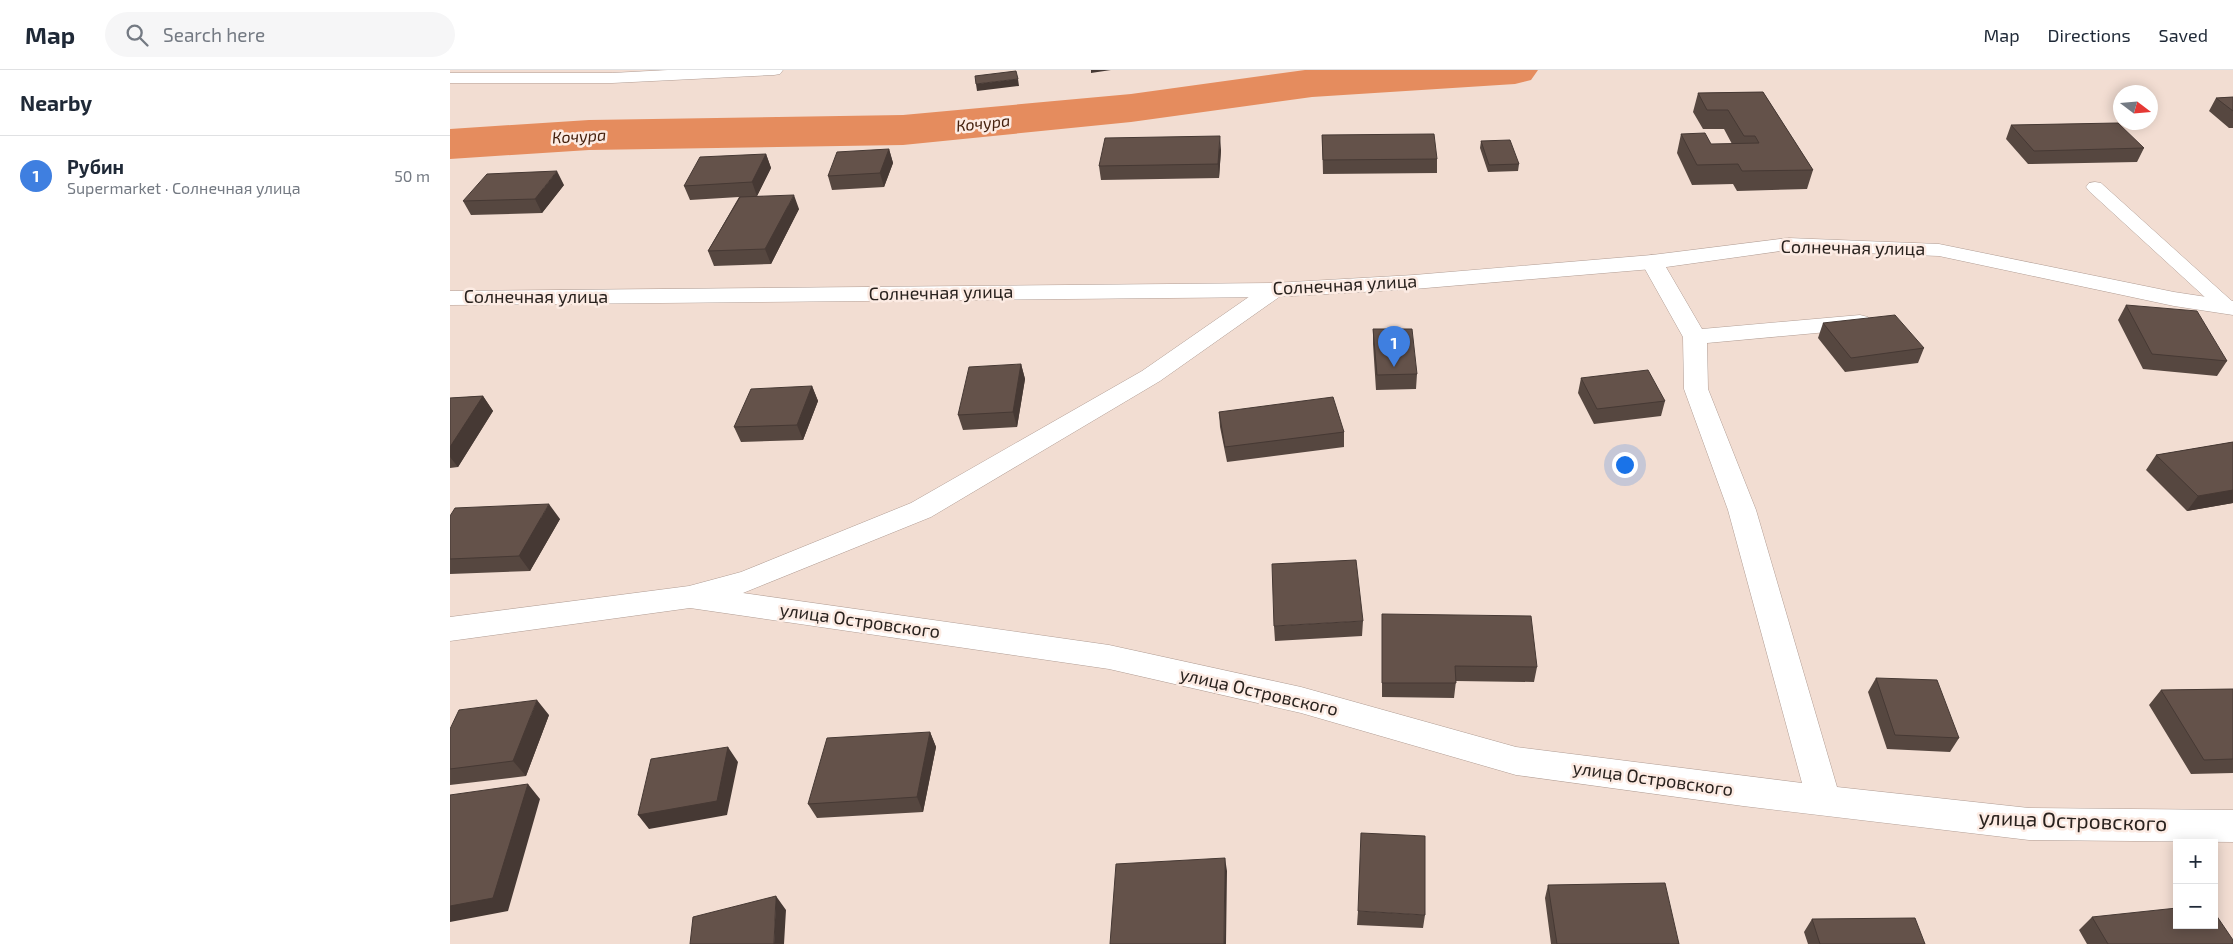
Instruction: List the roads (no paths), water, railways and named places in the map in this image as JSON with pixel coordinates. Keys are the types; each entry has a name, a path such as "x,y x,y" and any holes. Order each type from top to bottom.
{"street":[{"path":"450,78 612,78 774,70"},
{"name":"Солнечная улица","path":"450,298 1274,290 1414,282 1652,262 1788,244 1940,250 2174,299 2230,308"},
{"path":"1652,262 1695,337 1696,389 1742,510 1824,800"},
{"name":"улица Островского","path":"450,628 690,597 748,581 921,510 1152,376 1274,290"},
{"path":"1695,337 1877,320"},
{"name":"улица Островского","path":"690,597 1108,657 1300,700 1516,761 2029,824 2233,826"}],"lane":[{"path":"2095,187 2230,308"}],"waterway":[{"name":"Кочура","path":"450,144 589,135 903,130 1131,108 1312,83 1515,70"}],"place":[{"name":"Рубин","path":"1394,367"}]}
